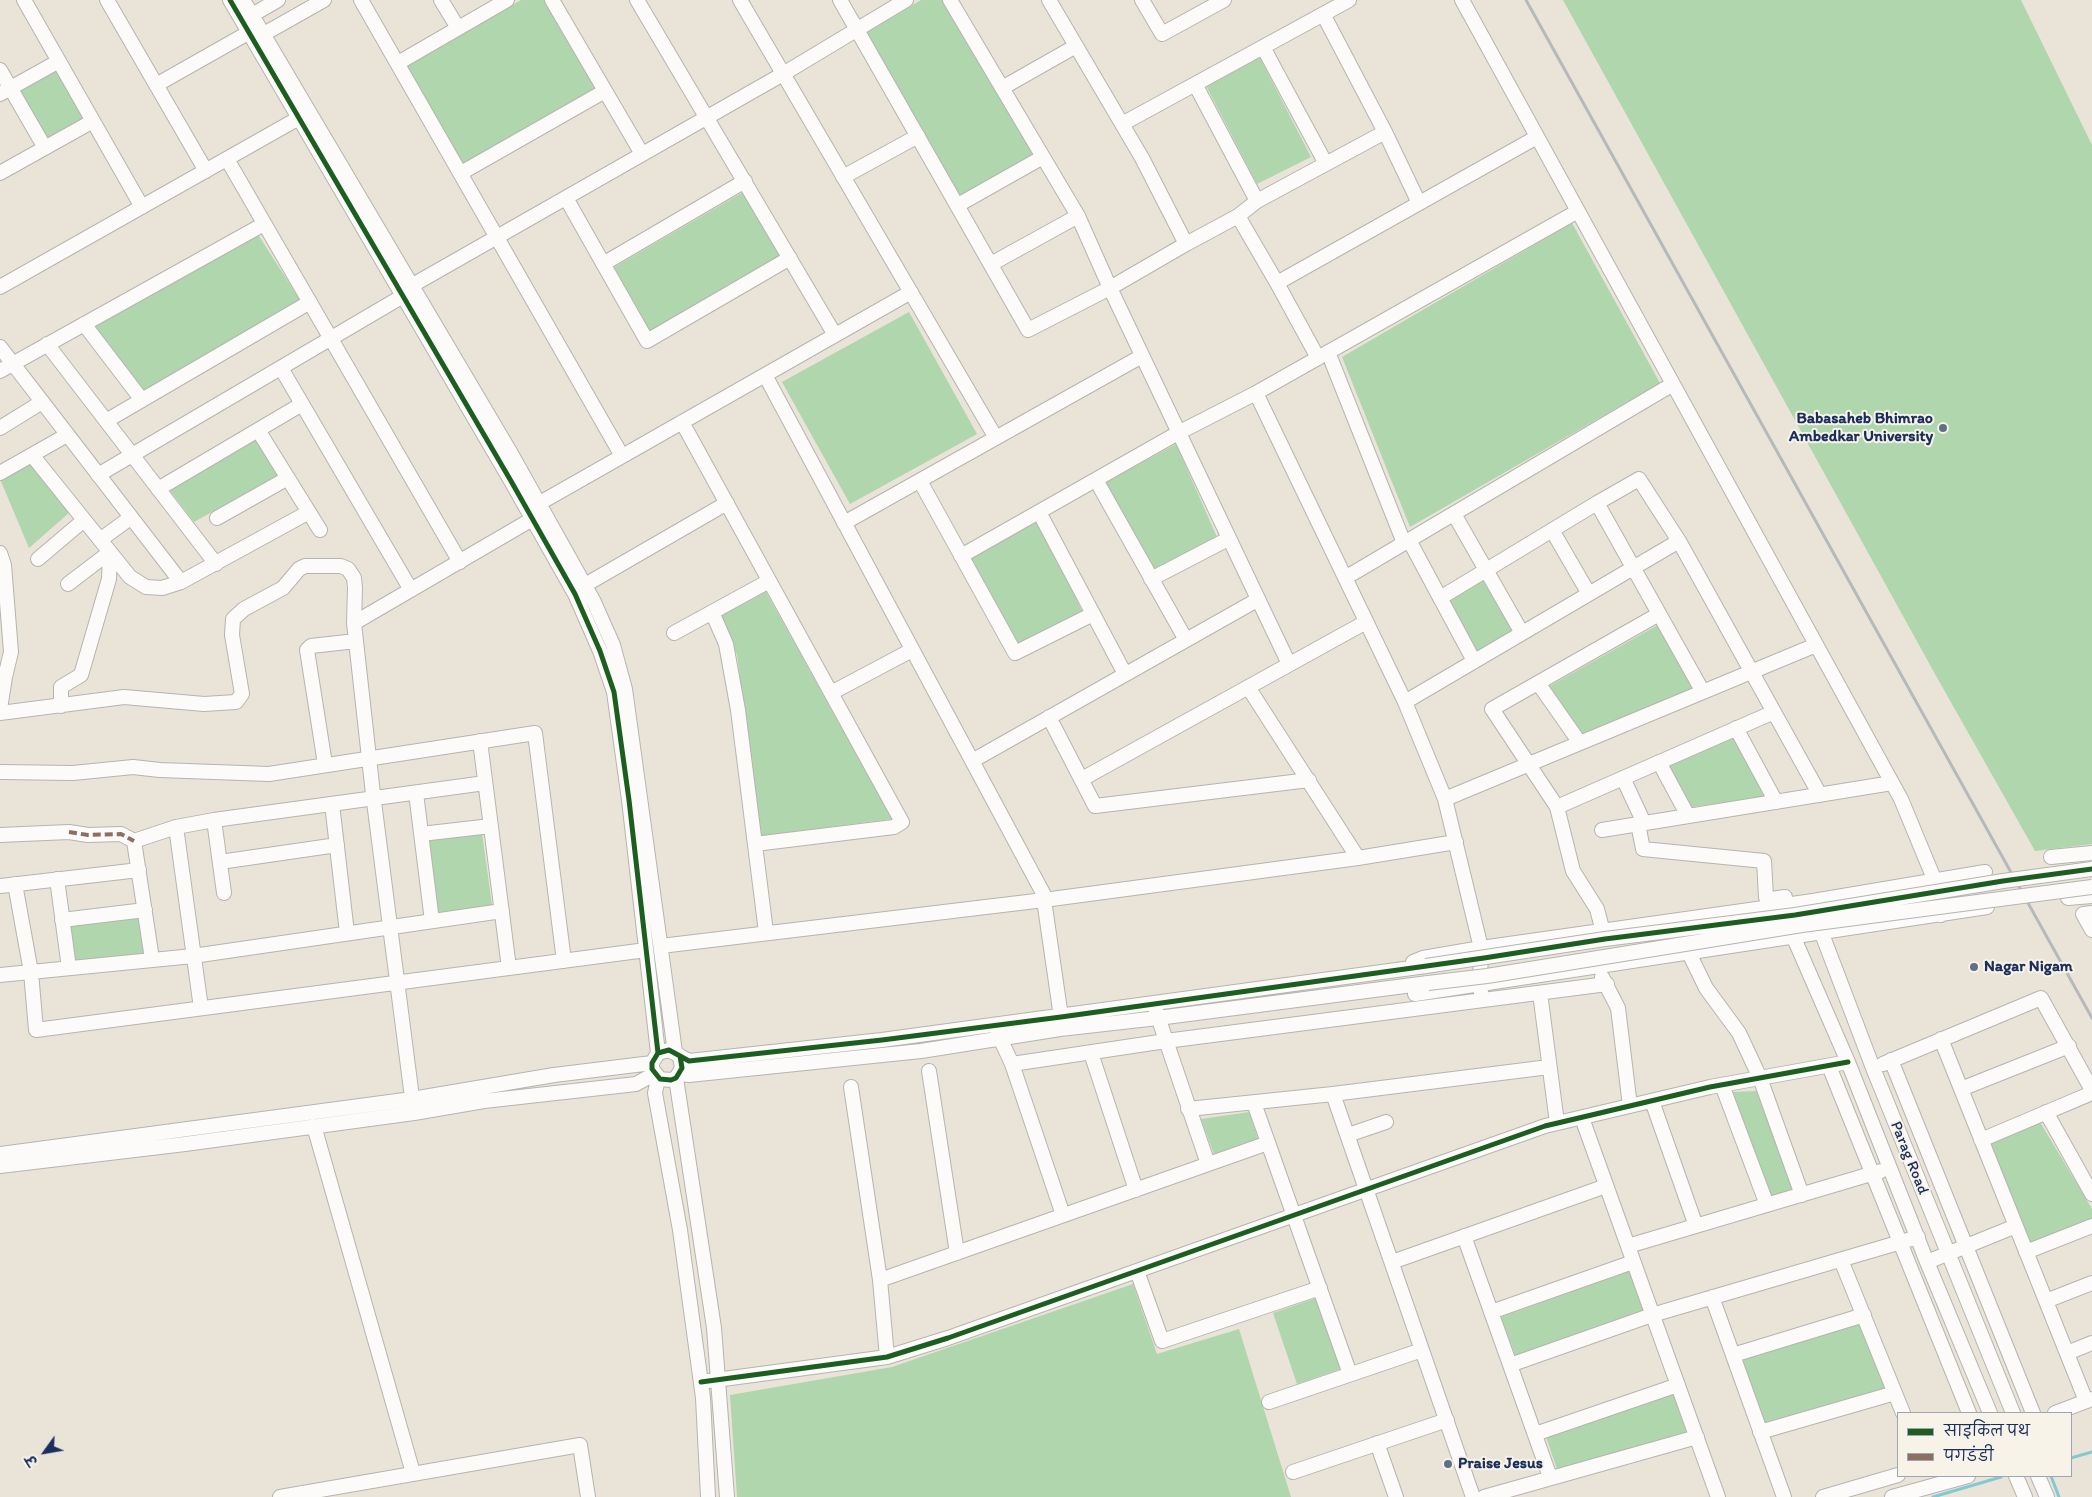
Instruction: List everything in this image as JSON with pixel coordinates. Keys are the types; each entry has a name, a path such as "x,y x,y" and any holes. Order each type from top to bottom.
{"street":[{"path":"24,0 142,207"},
{"path":"107,0 206,171"},
{"path":"230,0 251,19 304,115 536,511 585,585 614,692 646,950 655,1067 655,1093 680,1230 701,1382 708,1497"},
{"path":"156,85 278,0"},
{"path":"251,19 324,0"},
{"path":"361,0 498,236 622,456"},
{"path":"442,0 458,28"},
{"path":"398,63 507,0"},
{"path":"552,0 642,154"},
{"path":"637,0 835,335"},
{"path":"740,0 996,438"},
{"path":"840,0 1028,330 1110,288 1238,216 1257,201 1385,132"},
{"path":"98,475 331,339 498,236 783,74 906,0"},
{"path":"950,0 1078,216 1178,433 1289,664"},
{"path":"1049,0 1142,158 1186,244"},
{"path":"1142,0 1162,34 1218,2"},
{"path":"1122,124 1349,0"},
{"path":"1462,0 1901,799 1937,886 1941,915"},
{"path":"1323,14 1385,132 1419,203"},
{"path":"1002,88 1076,46"},
{"path":"1263,47 1326,164"},
{"path":"5,91 59,61"},
{"path":"0,70 5,91 45,148"},
{"path":"1195,84 1257,201"},
{"path":"461,173 605,91"},
{"path":"0,287 304,115"},
{"path":"0,173 93,121"},
{"path":"843,177 918,136"},
{"path":"1277,283 1537,137"},
{"path":"958,205 1043,157"},
{"path":"227,159 460,562"},
{"path":"603,264 745,181"},
{"path":"566,198 647,342 790,258"},
{"path":"961,556 1178,433 1256,393 1578,211"},
{"path":"991,264 1078,216"},
{"path":"1238,216 1277,283 1323,355 1407,542 1440,598 1474,662"},
{"path":"6,367 264,224"},
{"path":"354,623 460,562 622,456 911,292"},
{"path":"106,421 310,302"},
{"path":"84,324 142,400"},
{"path":"48,344 216,564"},
{"path":"0,347 6,367 42,402 181,582"},
{"path":"844,523 1142,356"},
{"path":"281,368 411,590"},
{"path":"765,375 1043,893 1061,1016"},
{"path":"1345,578 1673,384"},
{"path":"1256,393 1405,702 1445,799 1481,948 1480,984 1482,1000"},
{"path":"0,428 42,402"},
{"path":"158,488 302,404"},
{"path":"682,422 902,822 894,827 755,844"},
{"path":"258,430 320,530"},
{"path":"0,473 67,435"},
{"path":"32,455 130,578 146,587 162,588 181,582 310,512"},
{"path":"217,518 288,478"},
{"path":"1440,598 1639,479 1679,541 1820,795"},
{"path":"1096,480 1186,640"},
{"path":"920,481 1015,653 1093,614"},
{"path":"1597,503 1703,692"},
{"path":"585,585 727,504"},
{"path":"536,511 575,594 599,632 613,645 625,690 677,1054 682,1065 678,1076 714,1328 727,1497"},
{"path":"1039,512 1125,674"},
{"path":"1454,514 1522,633"},
{"path":"100,540 130,518"},
{"path":"38,559 84,520"},
{"path":"1552,530 1589,594"},
{"path":"1152,579 1228,539"},
{"path":"1405,702 1679,541"},
{"path":"68,584 110,552"},
{"path":"61,706 61,687 80,675 109,578 110,552"},
{"path":"0,553 4,565 11,652 0,708"},
{"path":"0,713 124,698 204,704 236,702 242,694 232,635 232,619 244,609 283,588 299,569 305,566 341,566 348,569 354,578 354,623 373,799 413,1106"},
{"path":"674,633 769,581"},
{"path":"972,761 1257,600"},
{"path":"712,612 726,644 738,710 766,932"},
{"path":"1603,932 1597,909 1573,872 1557,807 1492,710 1659,614"},
{"path":"1082,779 1366,622"},
{"path":"325,764 307,650 311,646 356,641"},
{"path":"1445,799 1816,645"},
{"path":"831,693 912,650"},
{"path":"1538,683 1580,743"},
{"path":"1248,687 1358,858"},
{"path":"1557,807 1774,712"},
{"path":"1049,717 1095,806 1309,780"},
{"path":"1736,728 1776,802"},
{"path":"0,772 73,774 133,767 160,770 270,774 369,757 535,733 564,961"},
{"path":"480,741 509,968"},
{"path":"1659,762 1688,816"},
{"path":"1623,778 1641,824 1643,849 1764,861 1766,897 1769,899 1985,872"},
{"path":"1602,830 1892,783"},
{"path":"0,835 68,832 88,835 121,834 134,841 176,827 214,820 485,784"},
{"path":"416,793 432,921"},
{"path":"332,804 347,933"},
{"path":"214,820 224,893"},
{"path":"421,834 491,826"},
{"path":"176,827 201,1008"},
{"path":"134,841 152,959"},
{"path":"661,946 1044,900 1358,858 1456,842"},
{"path":"220,862 336,845"},
{"path":"2051,857 2092,853"},
{"path":"655,1067 664,1081 678,1076 922,1051 1061,1016 1426,966 1605,939 1795,915 2003,881 2092,869"},
{"path":"0,886 138,870"},
{"path":"57,878 69,968"},
{"path":"1394,970 1423,958 1481,948 1813,901 1933,878"},
{"path":"15,884 31,972 36,1030 646,950"},
{"path":"0,1166 314,1126 554,1075 655,1067 670,1050 689,1061 998,1032 1060,1029 1158,1018 1496,974 1802,925 2092,888"},
{"path":"2068,898 2092,896"},
{"name":"Parag Road","path":"1813,901 1820,933 1881,1064 1998,1354 2013,1412"},
{"name":"Parag Road","path":"1783,905 1793,937 1848,1062 1990,1412"},
{"path":"1386,989 1404,996 1997,905"},
{"path":"62,920 145,910"},
{"path":"0,975 194,956 502,910"},
{"path":"2092,913 2083,914 2092,930"},
{"path":"1689,953 1706,988 1739,1033 1760,1078 1802,1195"},
{"path":"1596,967 1607,984 1618,1008 1630,1106"},
{"path":"1012,1064 1166,1041 1607,984"},
{"path":"1540,993 1558,1123"},
{"path":"1981,1140 2092,1091 2041,998 1940,1038 1881,1064 1998,1354 2033,1412"},
{"path":"1154,1004 1188,1110 1208,1164"},
{"path":"998,1032 1012,1064 1063,1216"},
{"path":"1940,1038 2067,1353 2089,1400 2059,1412"},
{"path":"1961,1089 2069,1046"},
{"path":"1091,1053 1136,1190"},
{"path":"701,1382 887,1357 1558,1123 1722,1085 1848,1062"},
{"path":"1830,1066 1970,1412"},
{"path":"1188,1110 1549,1067"},
{"path":"929,1071 956,1253"},
{"path":"1722,1085 1766,1205"},
{"path":"851,1087 880,1280 887,1357"},
{"path":"1333,1094 1473,1497"},
{"path":"1652,1101 1696,1226"},
{"path":"1254,1103 1350,1374"},
{"path":"0,1154 413,1106"},
{"path":"2046,1112 2092,1194"},
{"path":"1582,1118 1718,1497"},
{"path":"1348,1135 1386,1122"},
{"path":"314,1126 413,1473"},
{"path":"880,1280 1268,1143"},
{"path":"1628,1246 1891,1168"},
{"path":"1392,1262 1606,1186"},
{"path":"1928,1262 2016,1226"},
{"path":"2026,1252 2092,1226"},
{"path":"1464,1236 1550,1477"},
{"path":"1510,1365 1652,1315 1901,1243 1918,1236"},
{"path":"1841,1260 1904,1412"},
{"path":"1491,1312 1633,1262"},
{"path":"1138,1271 1162,1341 1320,1288"},
{"path":"2046,1301 2092,1283"},
{"path":"1712,1297 1784,1497"},
{"path":"1733,1355 1864,1315"},
{"path":"2067,1353 2092,1343"},
{"path":"1269,1402 1422,1350"},
{"path":"1535,1434 1678,1385"},
{"path":"1760,1432 1895,1393"},
{"path":"1293,1472 1446,1420"},
{"path":"1484,1497 1697,1437"},
{"path":"1377,1443 1396,1497"},
{"path":"280,1497 580,1445 588,1497"},
{"path":"1823,1497 1897,1475"},
{"path":"1892,1497 1964,1477"},
{"path":"2018,1477 2025,1497"},
{"path":"2038,1477 2047,1497"}],"green space":[{"path":"521,0 544,0 595,88 463,164 406,66"},
{"path":"921,0 945,0 1035,155 961,198 865,33"},
{"name":"Babasaheb Bhimrao Ambedkar University","path":"1563,0 2021,0 2092,145 2092,844 2035,851 1935,674"},
{"path":"1258,54 1311,157 1257,184 1204,82"},
{"path":"56,67 86,119 48,141 18,89"},
{"path":"745,191 783,255 649,333 611,269"},
{"path":"1572,223 1660,383 1410,527 1342,357"},
{"path":"257,233 300,300 141,392 94,325"},
{"path":"909,312 977,434 850,504 782,382"},
{"path":"257,435 283,472 194,522 168,488"},
{"path":"1176,444 1217,537 1154,570 1104,483"},
{"path":"30,461 70,512 29,548 0,479"},
{"path":"1038,520 1082,611 1018,645 970,558"},
{"path":"1485,569 1519,630 1475,654 1441,593"},
{"path":"765,590 892,819 761,836 737,655 721,616"},
{"path":"1663,622 1700,689 1581,737 1546,688"},
{"path":"1734,735 1769,796 1692,807 1668,763"},
{"path":"482,833 492,905 437,913 426,841"},
{"path":"142,915 147,955 71,964 66,924"},
{"path":"1757,1091 1793,1189 1770,1197 1732,1092"},
{"path":"1249,1112 1258,1139 1214,1154 1201,1119"},
{"path":"2040,1122 2092,1209 2092,1219 2029,1244 1990,1144"},
{"path":"1629,1271 1643,1310 1516,1357 1501,1317"},
{"path":"1133,1284 1157,1354 1239,1329 1291,1497 737,1497 730,1395 892,1367"},
{"path":"1316,1298 1341,1369 1297,1384 1273,1313"},
{"path":"1859,1322 1886,1388 1764,1423 1742,1360"},
{"path":"1675,1393 1689,1433 1557,1469 1546,1437"}],"waterway":[{"path":"2072,1458 2092,1452"},
{"path":"1933,1497 2001,1477"},
{"path":"2051,1477 2059,1497"}],"railway":[{"path":"1526,0 2092,1018"}],"marked path":[{"path":"69,832 88,835 121,834 134,841"}],"cycle path":[{"path":"230,0 511,481 575,594 600,651 614,692 629,800 658,1053 652,1063 652,1069 660,1079 671,1080 676,1078 682,1068 680,1056 669,1050 658,1053"},
{"path":"680,1056 689,1061 882,1040 1061,1017 1484,958 1605,939 1795,915 2003,881 2092,869"},
{"path":"701,1382 887,1357 948,1338 1545,1126 1710,1087 1848,1062"}],"place":[{"name":"Babasaheb Bhimrao Ambedkar University","path":"1943,428"},
{"name":"Nagar Nigam","path":"1974,967"},
{"name":"Praise Jesus","path":"1448,1464"}]}
